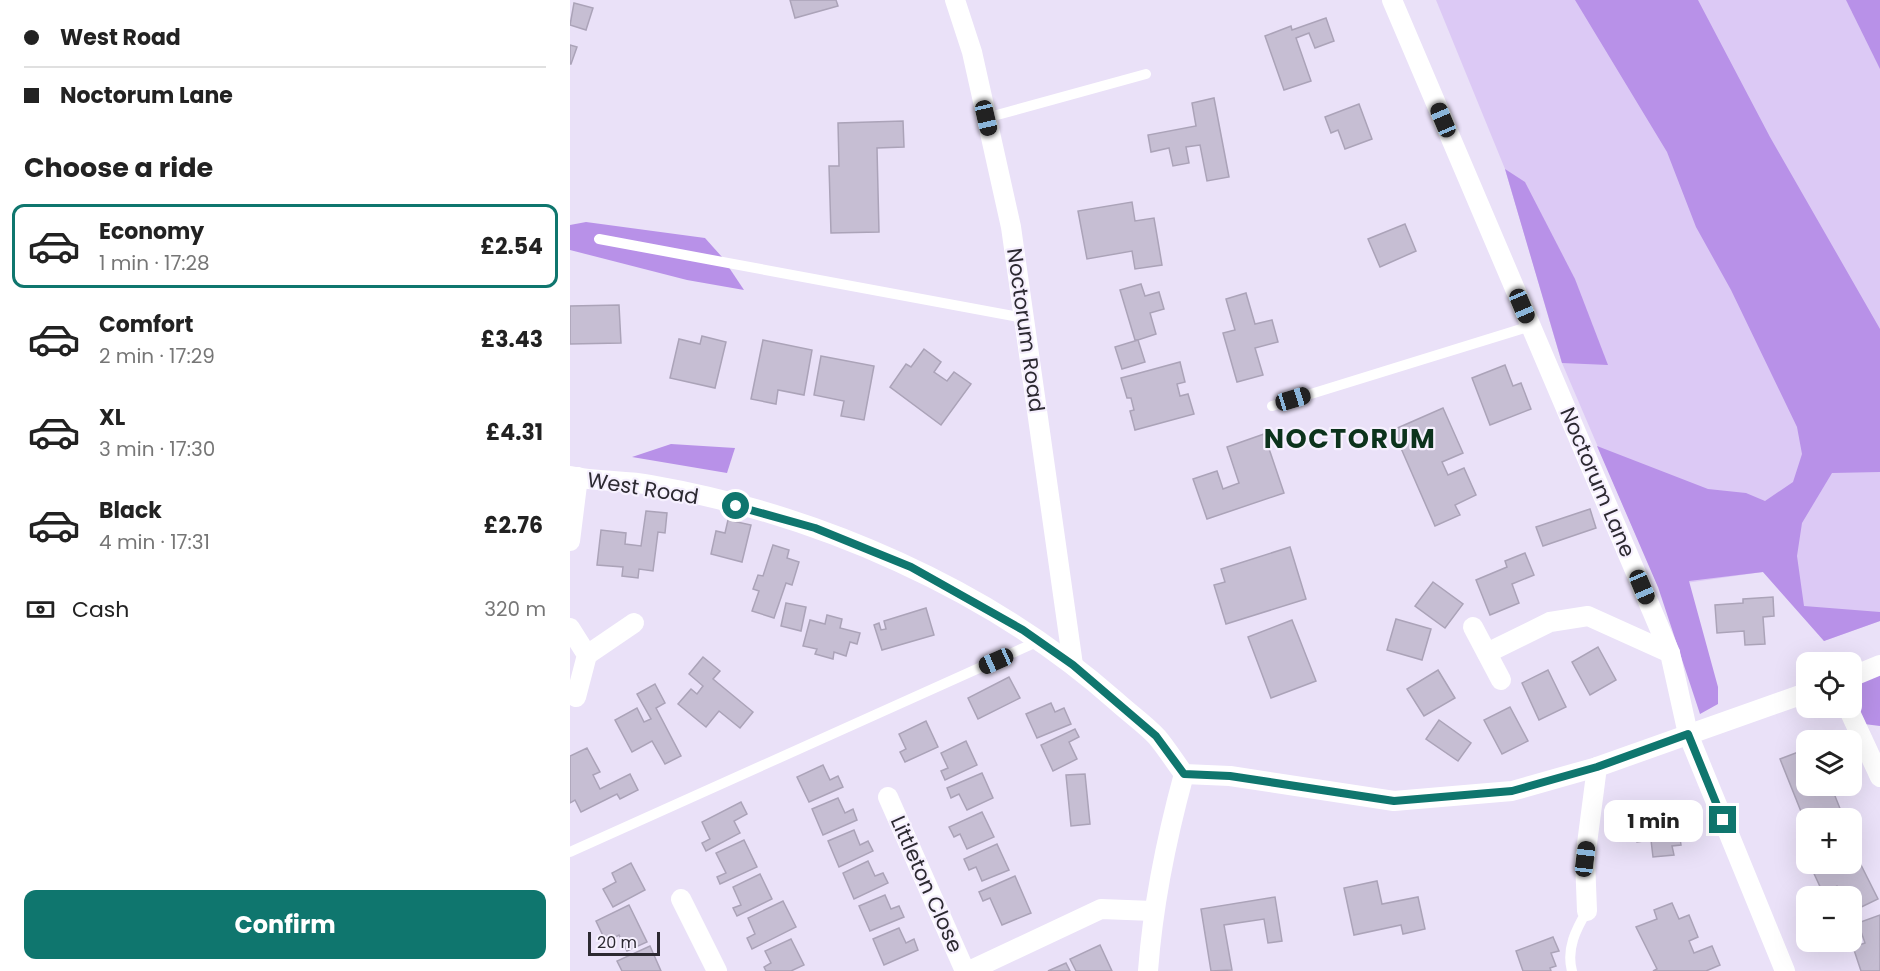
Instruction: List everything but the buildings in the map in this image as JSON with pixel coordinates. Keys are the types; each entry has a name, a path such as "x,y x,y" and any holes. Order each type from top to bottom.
{"street":[{"name":"Noctorum Road","path":"955,0 972,52 1011,227 1073,665"},
{"name":"Noctorum Lane","path":"1392,0 1670,653 1688,734 1785,971"},
{"name":"West Road","path":"574,476 651,485 815,528 911,567 1039,642 1073,665 1156,736 1184,774"},
{"path":"570,542 574,476"},
{"path":"1487,653 1550,622 1588,616 1670,653"},
{"path":"576,697 587,655 634,623"},
{"path":"1473,627 1501,680"},
{"path":"570,628 587,655"},
{"path":"1862,672 1880,665"},
{"path":"1148,971 1153,911 1164,846 1184,774 1230,776 1394,801 1512,791 1597,767 1796,696"},
{"path":"1853,718 1880,777"},
{"path":"1587,911 1585,859 1597,767"},
{"name":"Littleton Close","path":"888,797 967,971"},
{"path":"681,899 717,971"},
{"path":"967,971 1101,909 1153,911"}],"lane":[{"path":"986,118 1146,74"},
{"path":"599,239 1024,318"},
{"path":"1272,406 1531,326"},
{"path":"570,852 1039,642"},
{"path":"1572,971 1570,952 1573,939 1587,911"}],"shaded area":[{"path":"1436,0 1880,0 1880,621 1824,641 1763,572 1658,587 1562,363 1505,169"},
{"path":"1575,0 1698,0 1770,137 1880,329 1880,472 1832,473 1802,523 1797,556 1804,606 1880,612 1880,621 1824,641 1763,572 1689,581 1718,687 1718,704 1700,714 1658,587 1597,446 1708,489 1746,493 1765,501 1793,482 1802,454 1797,427 1731,290 1696,227 1667,152"},
{"path":"1846,0 1880,0 1880,69"},
{"path":"1505,169 1525,182 1575,279 1608,365 1562,363"},
{"path":"586,222 705,238 722,257 744,290 687,280 570,250 570,225"},
{"path":"671,444 735,448 727,473 632,457"},
{"path":"1880,665 1880,726 1864,724 1859,718 1862,718 1862,669"}],"district":[{"name":"NOCTORUM","path":"1350,438"}],"route":[{"path":"736,506 815,528 911,567 1023,630 1073,665 1156,736 1184,774 1230,776 1394,801 1512,791 1597,767 1688,734 1723,820"}]}
